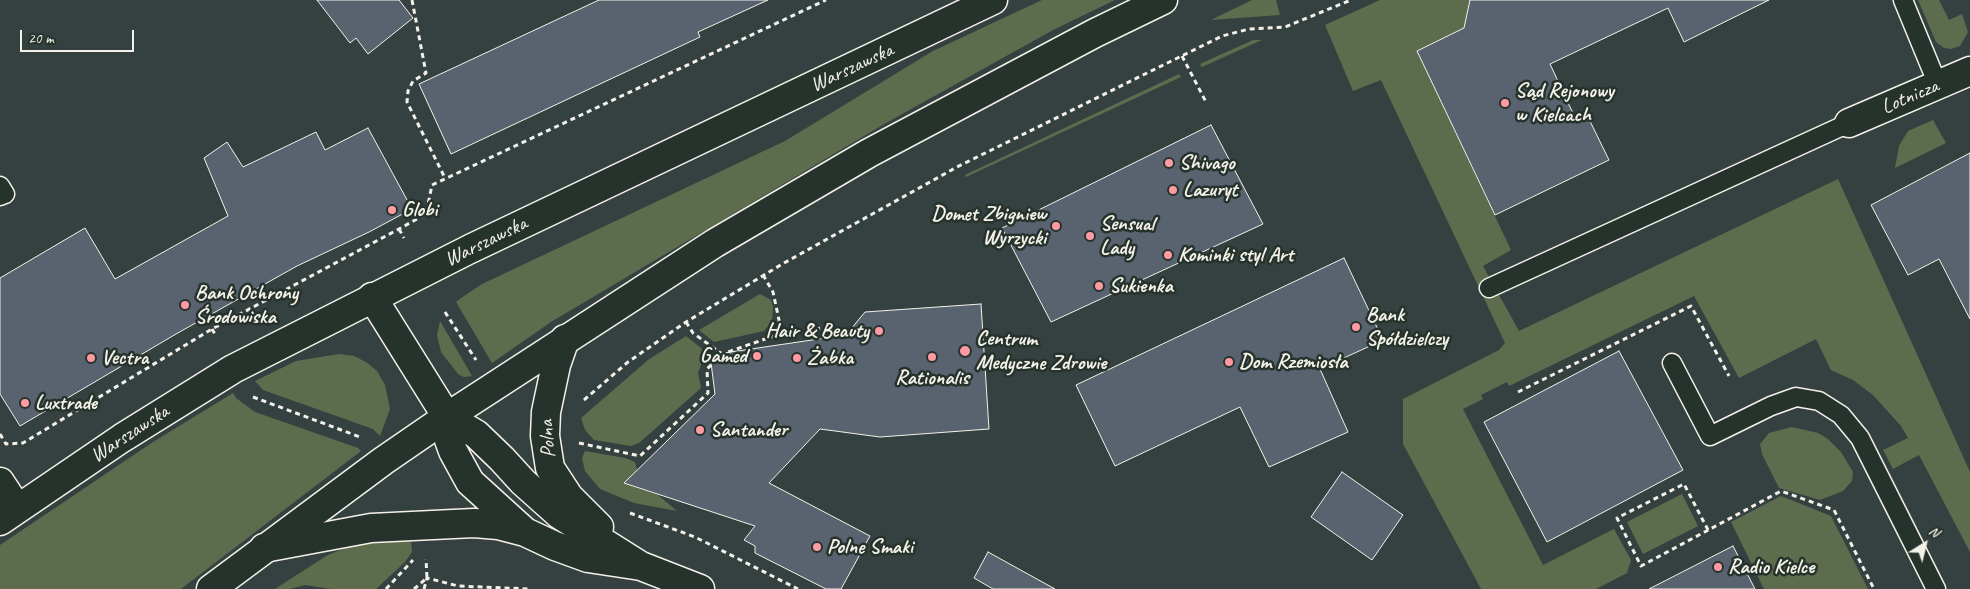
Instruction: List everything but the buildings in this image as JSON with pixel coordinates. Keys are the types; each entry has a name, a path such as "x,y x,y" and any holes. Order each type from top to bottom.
{"main road":[{"name":"Warszawska","path":"8,515 122,438 233,369 372,298 993,0"},
{"path":"211,589 264,548 447,417 565,339 715,244 870,153 1095,33 1163,0"},
{"name":"Lotnicza","path":"1849,123 1970,71"},
{"name":"Polna","path":"372,298 447,417 449,440 470,482 525,532"},
{"name":"Polna","path":"565,339 556,364 546,412 545,436 550,468 569,497 641,566"},
{"name":"Polna","path":"447,417 476,434 523,482 560,515 641,566 700,589"},
{"path":"0,482 8,515"},
{"name":"Polna","path":"264,548 371,528 474,523 498,525 525,532 588,558 641,566"}],"lane":[{"path":"1903,0 1938,84"},
{"path":"1489,288 1849,123"},
{"path":"0,186 5,194 0,196"},
{"path":"1672,363 1710,436 1771,406 1796,398 1819,400 1841,416 1863,444 1936,589"}],"path":[{"path":"412,0 426,74 413,81 408,90 407,102 445,178"},
{"path":"0,434 6,444 22,443 212,329 426,214 432,185 445,178 826,0"},
{"path":"581,402 628,362 686,322 763,275 957,167 1222,36 1249,29 1285,27 1351,0"},
{"path":"1182,56 1206,102"},
{"path":"399,229 404,238"},
{"path":"763,275 773,292 782,334"},
{"path":"1518,392 1691,306 1729,376"},
{"path":"445,312 477,362"},
{"path":"686,322 693,333 722,354"},
{"path":"578,443 640,456 708,392 707,369 722,354 782,334 834,326"},
{"path":"212,329 216,336"},
{"path":"250,394 265,403 366,440"},
{"path":"1708,530 1684,484 1617,518 1641,566 1781,491 1834,510 1874,589"},
{"path":"626,511 696,537 798,589"},
{"path":"424,589 427,578 426,554"},
{"path":"386,589 411,564 416,555"},
{"path":"414,589 427,578"},
{"path":"427,578 458,586 529,589"}],"green space":[{"path":"1042,0 1115,0 1053,30 886,123 551,322 492,363 456,302 482,284 785,141 933,51"},
{"path":"1252,0 1276,0 1280,15 1211,20"},
{"path":"1380,0 1473,0 1475,23 1417,51 1511,250 1483,266 1519,331 1838,179 1970,472 1970,552 1919,455 1893,469 1883,450 1908,438 1901,426 1873,395 1853,380 1831,370 1816,339 1739,378 1694,296 1509,386 1507,382 1481,395 1483,399 1463,409 1543,565 1614,529 1631,560 1627,573 1596,589 1481,589 1403,444 1403,399 1499,350 1505,343 1381,80 1353,91 1325,25"},
{"path":"1918,0 1939,0 1949,20 1962,14 1968,32 1960,46 1951,49 1944,48 1936,42"},
{"path":"1253,40 1262,40 1202,67 1200,64"},
{"path":"1179,74 1181,77 966,177 965,175"},
{"path":"1933,120 1946,143 1895,168 1899,146 1908,131"},
{"path":"760,294 771,300 773,307 772,322 764,331 714,342 699,330"},
{"path":"440,321 472,376 464,377 458,374 441,352 437,335"},
{"path":"686,336 706,352 698,373 701,388 639,443 631,446 594,440 585,430 581,418 648,360"},
{"path":"339,354 354,356 366,362 377,371 385,385 390,409 380,436 373,429 263,390 255,381 296,361"},
{"path":"233,393 236,398 255,412 358,448 361,451 181,589 0,589 0,545 153,442"},
{"path":"1792,427 1818,433 1828,439 1841,452 1853,472 1852,481 1843,491 1820,500 1779,488 1762,454 1760,444 1769,433"},
{"path":"585,451 625,458 635,462 637,470 624,483 658,495 677,511 634,503 600,489 585,471 582,458"},
{"path":"1682,494 1698,526 1643,554 1627,522"},
{"path":"1781,496 1831,516 1868,589 1764,589 1731,522"},
{"path":"411,539 412,552 405,562 376,589 331,589 305,585 289,589 275,589 326,556 345,548 365,543"}],"place":[{"name":"Sąd Rejonowy w Kielcach","path":"1505,103"},
{"name":"Shivago","path":"1169,163"},
{"name":"Lazuryt","path":"1173,190"},
{"name":"Globi","path":"392,210"},
{"name":"Domet Zbigniew Wyrzycki","path":"1056,226"},
{"name":"Sensual Lady","path":"1090,236"},
{"name":"Kominki styl Art","path":"1168,255"},
{"name":"Sukienka","path":"1099,286"},
{"name":"Bank Ochrony Środowiska","path":"185,305"},
{"name":"Bank Spółdzielczy","path":"1356,327"},
{"name":"Hair & Beauty","path":"879,331"},
{"name":"Centrum Medyczne Zdrowie","path":"965,351"},
{"name":"Gamed","path":"757,356"},
{"name":"Rationalis","path":"932,357"},
{"name":"Vectra","path":"91,358"},
{"name":"Żabka","path":"797,358"},
{"name":"Dom Rzemiosła","path":"1229,362"},
{"name":"Luxtrade","path":"25,403"},
{"name":"Santander","path":"700,430"},
{"name":"Polne Smaki","path":"817,547"},
{"name":"Radio Kielce","path":"1718,567"}]}
